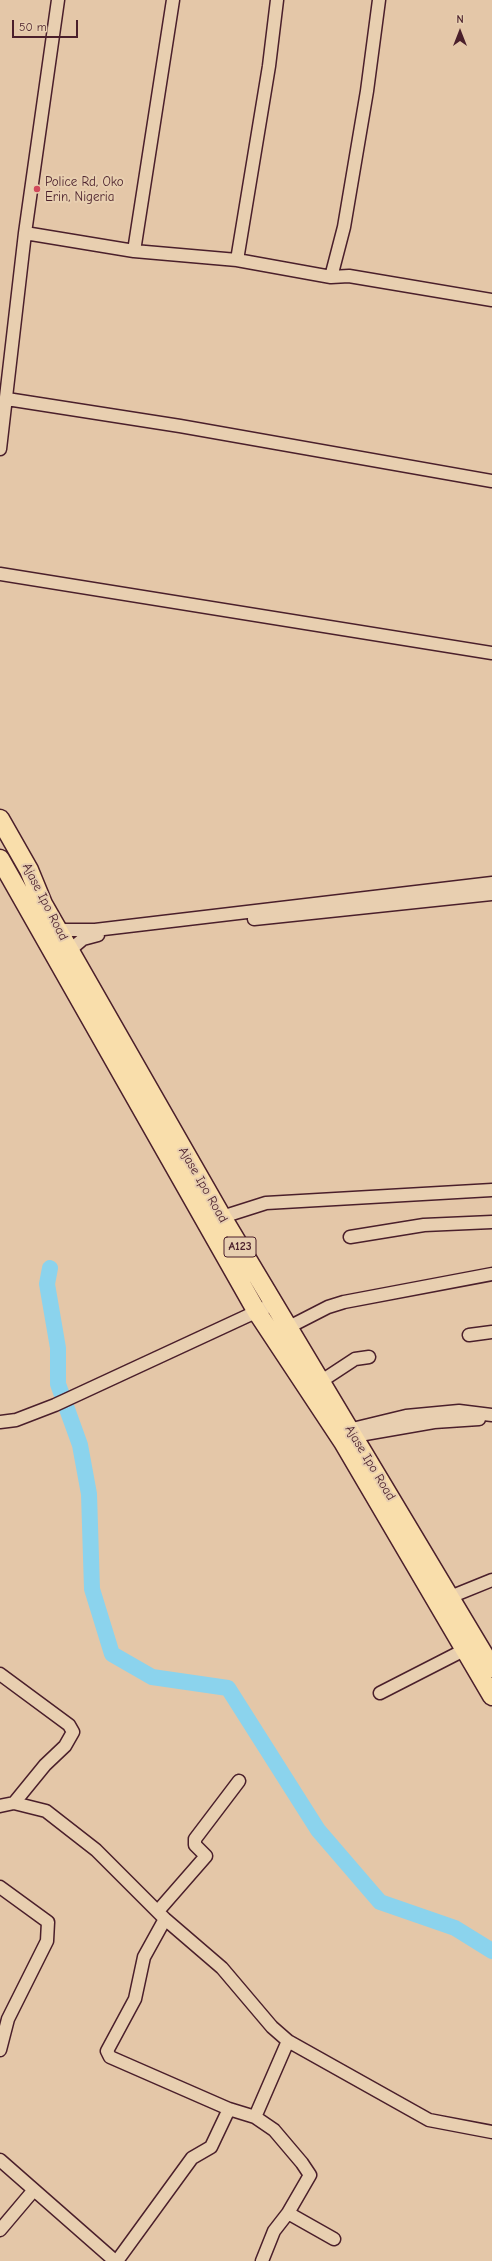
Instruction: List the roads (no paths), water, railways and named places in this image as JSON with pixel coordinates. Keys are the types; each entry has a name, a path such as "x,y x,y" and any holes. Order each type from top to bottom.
{"highway":[{"name":"Ajase Ipo Road","path":"0,819 29,870 43,904 222,1217 265,1308 287,1328 320,1382 346,1435 492,1696"},
{"name":"Ajase Ipo Road","path":"0,859 265,1308 450,1597 492,1668"}],"street":[{"path":"0,449 7,399 25,233 58,0"},
{"path":"134,251 173,0"},
{"path":"237,260 269,66 277,0"},
{"path":"331,277 344,227 367,91 379,0"},
{"path":"25,233 134,251 237,260 331,277 349,276 492,300"},
{"path":"7,399 180,426 492,481"},
{"path":"0,574 492,653"},
{"path":"59,930 90,931 492,884"},
{"path":"70,950 83,939 102,935 492,894"},
{"path":"222,1217 266,1202 492,1190"},
{"path":"350,1237 424,1225 492,1222"},
{"path":"287,1328 328,1307 344,1302 492,1274"},
{"path":"0,1422 16,1420 73,1398 265,1308"},
{"path":"469,1335 492,1332"},
{"path":"320,1382 355,1359 369,1358"},
{"path":"346,1435 406,1416 452,1411 492,1415"},
{"path":"346,1435 434,1422 492,1419"},
{"path":"450,1597 492,1580"},
{"path":"380,1693 466,1648"},
{"path":"0,1674 69,1725 73,1732 65,1746 46,1765 14,1803"},
{"path":"239,1781 195,1839 195,1845 206,1856 162,1915 144,1957 135,2000 107,2051 110,2057 229,2109 255,2117 274,2130 310,2175 288,2213 274,2231 262,2261"},
{"path":"0,1806 14,1803 46,1811 96,1850 162,1915 222,1968 272,2027 288,2041 429,2120 492,2132"},
{"path":"0,1886 48,1922 47,1941 8,2019 0,2050"},
{"path":"255,2117 288,2041"},
{"path":"0,2160 116,2261 192,2158 211,2147 229,2109"},
{"path":"0,2230 33,2190"},
{"path":"288,2213 334,2239"}],"waterway":[{"path":"50,1268 47,1284 58,1348 58,1384 80,1445 89,1494 92,1589 112,1654 152,1677 228,1688 318,1830 380,1902 455,1928 492,1951"}],"place":[{"name":"Police Rd, Oko Erin, Nigeria","path":"37,189"}]}
